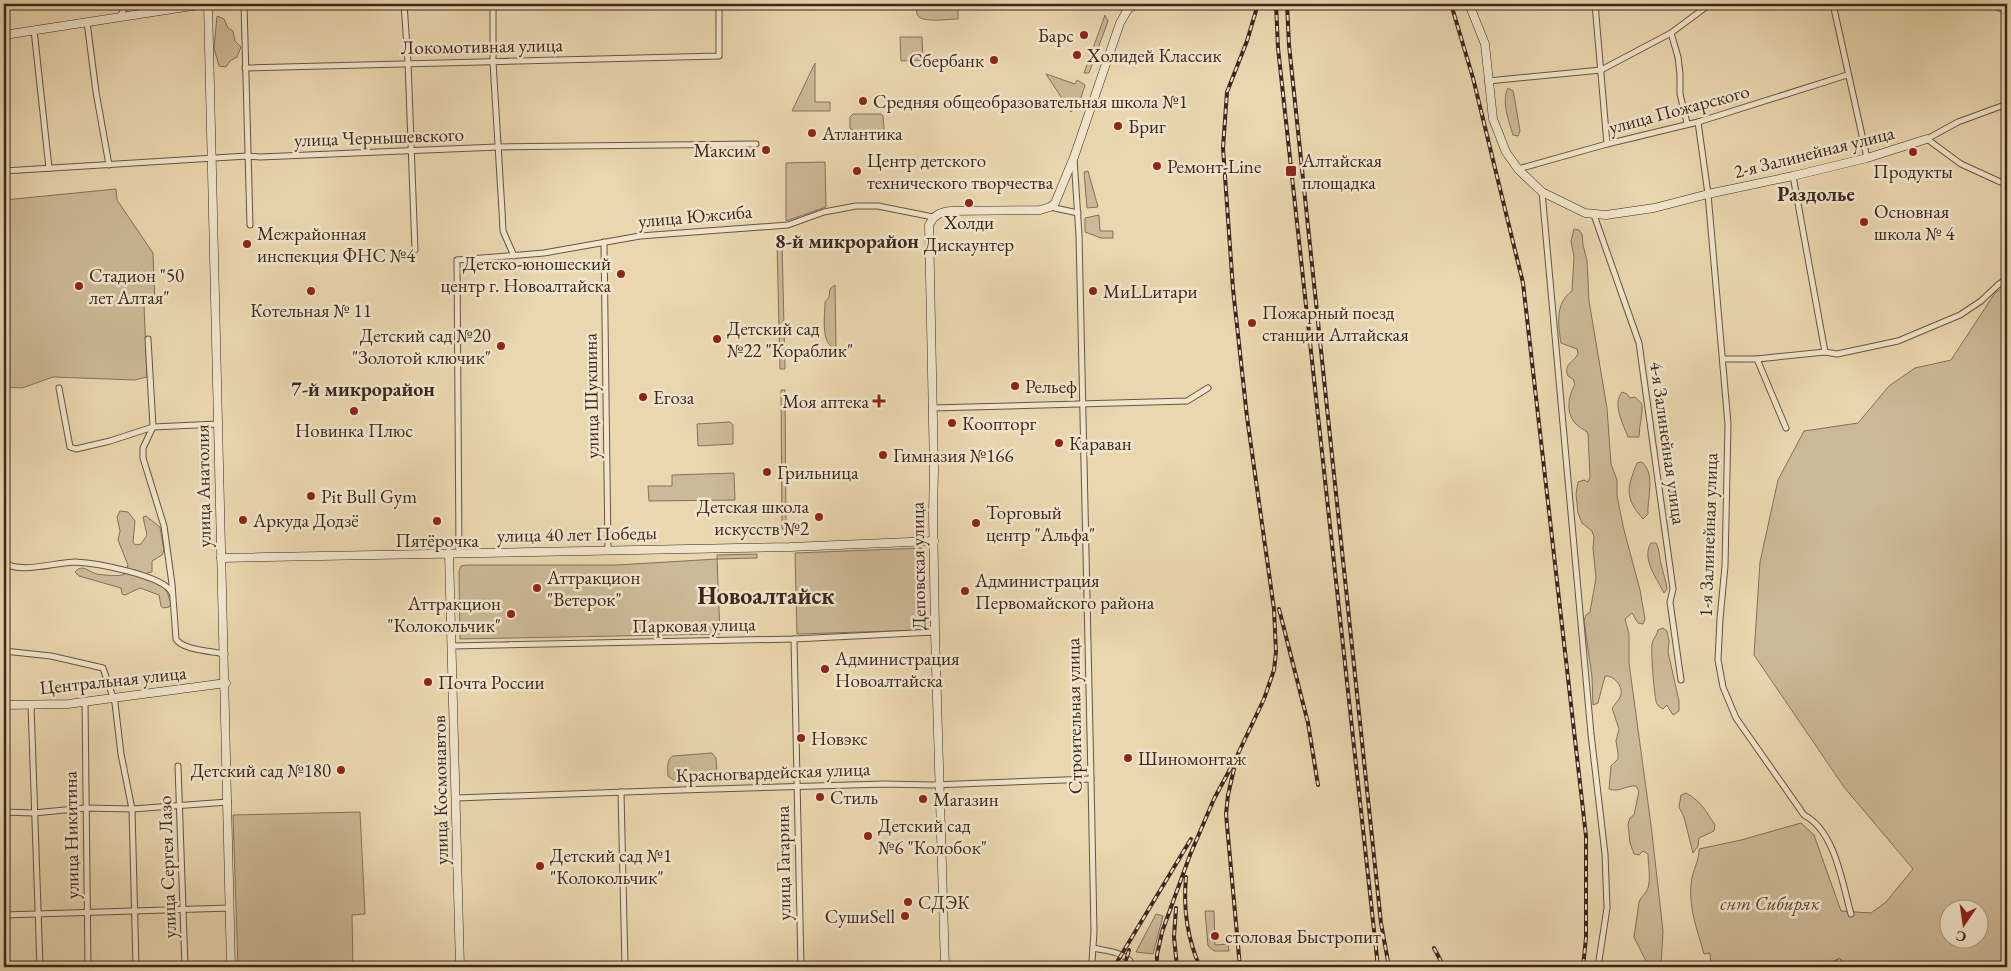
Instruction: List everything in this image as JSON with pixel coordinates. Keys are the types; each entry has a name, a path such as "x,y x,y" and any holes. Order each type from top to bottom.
{"street":[{"path":"120,16 127,4"},
{"path":"4,35 207,4"},
{"name":"улица Анатолия","path":"207,4 221,558 226,683 231,967"},
{"path":"244,4 250,225"},
{"path":"404,4 415,250"},
{"path":"493,4 493,62 503,231 514,256"},
{"name":"Локомотивная улица","path":"245,68 408,62 493,62 719,56 719,4"},
{"path":"1118,4 1128,9 1137,4"},
{"path":"1469,4 1484,44 1493,120 1506,152 1518,169 1542,192 1585,213 1594,215"},
{"path":"1595,4 1607,144"},
{"path":"1488,81 1601,70 1671,33 1710,4"},
{"path":"1833,4 1847,75 1853,92 1867,158"},
{"path":"1989,4 2007,11"},
{"name":"Строительная улица","path":"1091,964 1093,948 1091,779 1078,213 1074,157 1120,23 1128,9"},
{"path":"87,22 96,92 109,166"},
{"path":"34,30 49,168"},
{"path":"1671,33 1678,56 1680,94 1687,123"},
{"name":"улица Пожарского","path":"1518,169 1687,123 1698,122 1847,75"},
{"name":"2-я Залинейная улица","path":"1594,215 1654,208 1867,158 1927,139 1958,122 2007,104"},
{"name":"1-я Залинейная улица","path":"1698,122 1708,194 1728,424 1725,566 1718,660 1724,687 1736,718 1804,815 1822,830 1838,866 1850,914"},
{"path":"1927,139 1961,164 2007,185"},
{"name":"улица Чернышевского","path":"4,171 247,156 412,152 497,147 756,144"},
{"path":"1050,207 1059,194 1074,157"},
{"path":"1793,176 1825,352"},
{"path":"1542,192 1591,734 1605,854 1606,908 1598,967"},
{"name":"улица Южсиба","path":"459,552 457,260 544,253 640,236 788,225 824,212 856,206 878,206 931,221 940,212 951,210 1040,210 1050,207 1078,213"},
{"name":"4-я Залинейная улица","path":"1594,215 1639,343 1673,589 1670,602 1681,680"},
{"name":"Деповская улица","path":"931,221 934,541 945,967"},
{"name":"улица Шукшина","path":"604,242 608,550"},
{"path":"1723,360 1757,359 1825,352 1837,354 1898,341 1960,315 1981,301 2007,279"},
{"path":"148,339 153,427 143,448 143,458 164,526 172,593 174,630 177,642 183,647 225,654"},
{"path":"1757,359 1786,428"},
{"path":"59,388 70,447 76,449 110,441 153,427 218,424"},
{"path":"932,408 1187,401 1208,388"},
{"name":"улица 40 лет Победы","path":"221,558 790,547 934,541"},
{"name":"улица Космонавтов","path":"449,553 460,967"},
{"path":"4,562 18,567 74,562 101,565 136,573 159,582 166,585 172,593"},
{"name":"Парковая улица","path":"452,646 794,638 936,632"},
{"name":"улица Гагарина","path":"794,638 801,967"},
{"path":"4,651 52,656 103,668 113,698 132,809 136,967"},
{"name":"Центральная улица","path":"4,705 84,702 226,683"},
{"name":"улица Никитина","path":"84,702 88,967"},
{"path":"31,705 40,967"},
{"name":"улица Сергея Лазо","path":"178,766 185,967"},
{"name":"Красногвардейская улица","path":"456,798 1091,779"},
{"path":"621,792 625,967"},
{"path":"4,812 34,813 85,808 132,809 228,802"},
{"path":"4,915 230,908"},
{"path":"1093,948 1121,955 1130,961 1130,967"},
{"path":"1831,967 1839,962"},
{"path":"635,967 654,967"},
{"path":"910,967 935,967"}],"green space":[{"path":"916,4 958,4 958,19 931,20 921,18 917,15"},
{"path":"1105,15 1108,21 1089,73 1084,73"},
{"path":"217,16 224,19 228,28 233,31 235,41 241,47 237,57 230,61 226,67 219,66 214,48"},
{"path":"900,37 922,37 923,60 901,61"},
{"path":"815,63 815,102 830,102 830,111 792,111"},
{"path":"1046,74 1075,84 1077,80 1085,85 1080,101 1071,112"},
{"path":"1508,88 1513,91 1514,95 1520,131 1518,136 1513,135 1506,111 1505,99"},
{"path":"853,114 881,114 883,116 884,129 881,131 854,131 850,128 850,117"},
{"path":"825,162 826,207 786,221 786,163"},
{"path":"1088,171 1098,207 1087,208 1084,172"},
{"name":"Стадион \"50 лет Алтая\"","path":"116,189 117,200 153,253 155,305 144,305 147,377 135,380 53,377 22,388 4,387 4,200"},
{"path":"1099,215 1100,231 1113,231 1113,238 1101,238 1085,232 1085,218"},
{"path":"1574,229 1579,230 1582,234 1587,260 1589,301 1607,408 1611,464 1617,480 1617,496 1640,590 1645,619 1643,624 1638,623 1632,613 1625,619 1629,634 1629,663 1663,931 1661,967 1649,967 1634,937 1639,902 1649,884 1648,854 1643,851 1639,855 1634,854 1630,843 1628,824 1630,818 1634,815 1639,791 1636,786 1616,790 1609,789 1611,766 1618,759 1616,741 1619,729 1612,708 1621,695 1619,684 1614,679 1605,676 1598,703 1593,705 1592,677 1584,621 1586,615 1590,612 1596,578 1593,548 1594,537 1592,531 1582,523 1578,513 1576,494 1578,482 1584,480 1588,482 1590,477 1588,433 1576,424 1569,408 1571,393 1575,384 1573,379 1568,376 1567,369 1578,354 1577,349 1561,343 1559,329 1560,308 1572,291 1574,257 1571,241"},
{"path":"777,243 782,243 785,369 780,369"},
{"path":"835,285 836,348 828,342 824,329 825,302 829,297 830,289"},
{"name":"снт Сибиряк","path":"2007,285 2007,967 1711,967 1710,953 1704,954 1691,902 1692,879 1699,849 1741,840 1801,823 1814,835 1841,911 1871,913 1886,902 1913,869 1844,787 1754,655 1760,562 1778,480 1804,431 1858,423 1889,386 1915,368 1951,360 1995,293"},
{"path":"781,390 785,390 786,529 782,529"},
{"path":"1622,392 1630,398 1635,397 1642,404 1639,437 1628,437 1621,420 1618,402"},
{"path":"730,422 733,425 733,444 698,446 697,424"},
{"path":"1642,462 1649,473 1650,480 1648,514 1643,519 1633,505 1629,493 1629,487 1637,463"},
{"path":"734,473 735,500 649,501 648,486 672,486 672,475"},
{"path":"120,511 128,512 135,521 133,542 135,545 141,544 147,535 143,517 146,516 160,527 164,550 162,555 152,561 152,572 147,573 147,576 166,589 171,604 169,607 163,608 161,606 159,595 140,588 125,595 122,594 121,588 79,576 75,572 83,568 97,574 115,576 125,574 128,565 118,540 120,531 117,517"},
{"path":"1651,543 1656,543 1658,549 1667,589 1664,593 1649,562 1648,549"},
{"path":"921,548 926,552 927,625 923,630 797,634 795,553"},
{"path":"757,554 757,558 717,559 717,555"},
{"path":"717,559 720,634 460,639 459,571 461,566 617,565"},
{"path":"1663,628 1667,631 1669,641 1668,652 1679,701 1679,711 1673,715 1667,705 1663,709 1658,706 1655,694 1652,644 1658,630"},
{"path":"712,753 716,758 717,773 712,777 675,781 668,776 668,762 673,756"},
{"path":"1686,793 1700,803 1715,825 1714,831 1699,838 1698,846 1693,853 1684,817 1679,807 1681,795"},
{"path":"360,812 365,914 352,915 353,967 238,967 233,815"},
{"path":"1205,911 1214,911 1215,945 1228,944 1229,951 1214,951 1208,946"},
{"path":"1156,914 1163,916 1153,954 1136,952"}],"railway":[{"path":"1157,967 1157,955 1162,932 1190,855 1214,799 1264,699 1274,670 1276,652 1274,609 1247,417 1233,289 1223,148 1227,92 1247,41 1258,4"},
{"path":"1276,4 1278,48 1378,967"},
{"path":"1287,4 1289,45 1381,923 1389,967"},
{"path":"1451,4 1473,78 1523,283 1586,836 1586,938 1583,967"},
{"path":"1279,609 1308,723 1318,785"},
{"path":"1234,769 1226,814 1240,967"},
{"path":"1114,967 1191,839"},
{"path":"1186,877 1187,923 1200,967"},
{"path":"1176,908 1174,937 1177,967"},
{"path":"1434,948 1444,967"},
{"path":"1124,967 1129,950"}],"place":[{"name":"Барс","path":"1084,35"},
{"name":"Холидей Классик","path":"1077,55"},
{"name":"Сбербанк","path":"994,60"},
{"name":"Средняя общеобразовательная школа №1","path":"863,101"},
{"name":"Бриг","path":"1118,126"},
{"name":"Атлантика","path":"812,133"},
{"name":"Максим","path":"766,150"},
{"name":"Продукты","path":"1913,152"},
{"name":"Ремонт-Line","path":"1157,166"},
{"name":"Центр детского технического творчества","path":"857,171"},
{"name":"Алтайская площадка","path":"1291,171"},
{"name":"Холди Дискаунтер","path":"969,203"},
{"name":"Основная школа № 4","path":"1864,222"},
{"name":"Межрайонная инспекция ФНС №4","path":"247,244"},
{"name":"Детско-юношеский центр г. Новоалтайска","path":"621,274"},
{"name":"Стадион \"50 лет Алтая\"","path":"79,286"},
{"name":"Котельная № 11","path":"311,291"},
{"name":"МиLLитари","path":"1093,291"},
{"name":"Пожарный поезд станции Алтайская","path":"1252,323"},
{"name":"Детский сад №22 \"Кораблик\"","path":"717,339"},
{"name":"Детский сад №20 \"Золотой ключик\"","path":"501,346"},
{"name":"Рельеф","path":"1015,386"},
{"name":"Егоза","path":"643,397"},
{"name":"Моя аптека","path":"879,401"},
{"name":"Новинка Плюс","path":"354,411"},
{"name":"Коопторг","path":"952,423"},
{"name":"Караван","path":"1059,443"},
{"name":"Гимназия №166","path":"883,455"},
{"name":"Грильница","path":"767,472"},
{"name":"Pit Bull Gym","path":"311,496"},
{"name":"Детская школа искусств №2","path":"819,517"},
{"name":"Аркуда Додзё","path":"243,520"},
{"name":"Пятёрочка","path":"437,521"},
{"name":"Торговый центр \"Альфа\"","path":"976,523"},
{"name":"Аттракцион \"Ветерок\"","path":"537,588"},
{"name":"Администрация Первомайского района","path":"965,591"},
{"name":"Аттракцион \"Колокольчик\"","path":"511,614"},
{"name":"Администрация Новоалтайска","path":"825,669"},
{"name":"Почта России","path":"428,682"},
{"name":"Новэкс","path":"801,738"},
{"name":"Шиномонтаж","path":"1128,758"},
{"name":"Детский сад №180","path":"341,770"},
{"name":"Стиль","path":"820,797"},
{"name":"Магазин","path":"923,799"},
{"name":"Детский сад №6 \"Колобок\"","path":"868,836"},
{"name":"Детский сад №1 \"Колокольчик\"","path":"540,866"},
{"name":"СДЭК","path":"908,902"},
{"name":"СушиSell","path":"905,916"},
{"name":"столовая Быстропит","path":"1215,936"}],"district":[{"name":"Раздолье","path":"1816,194"},
{"name":"8-й микрорайон","path":"847,241"},
{"name":"7-й микрорайон","path":"363,389"},
{"name":"Новоалтайск","path":"766,595"}]}
